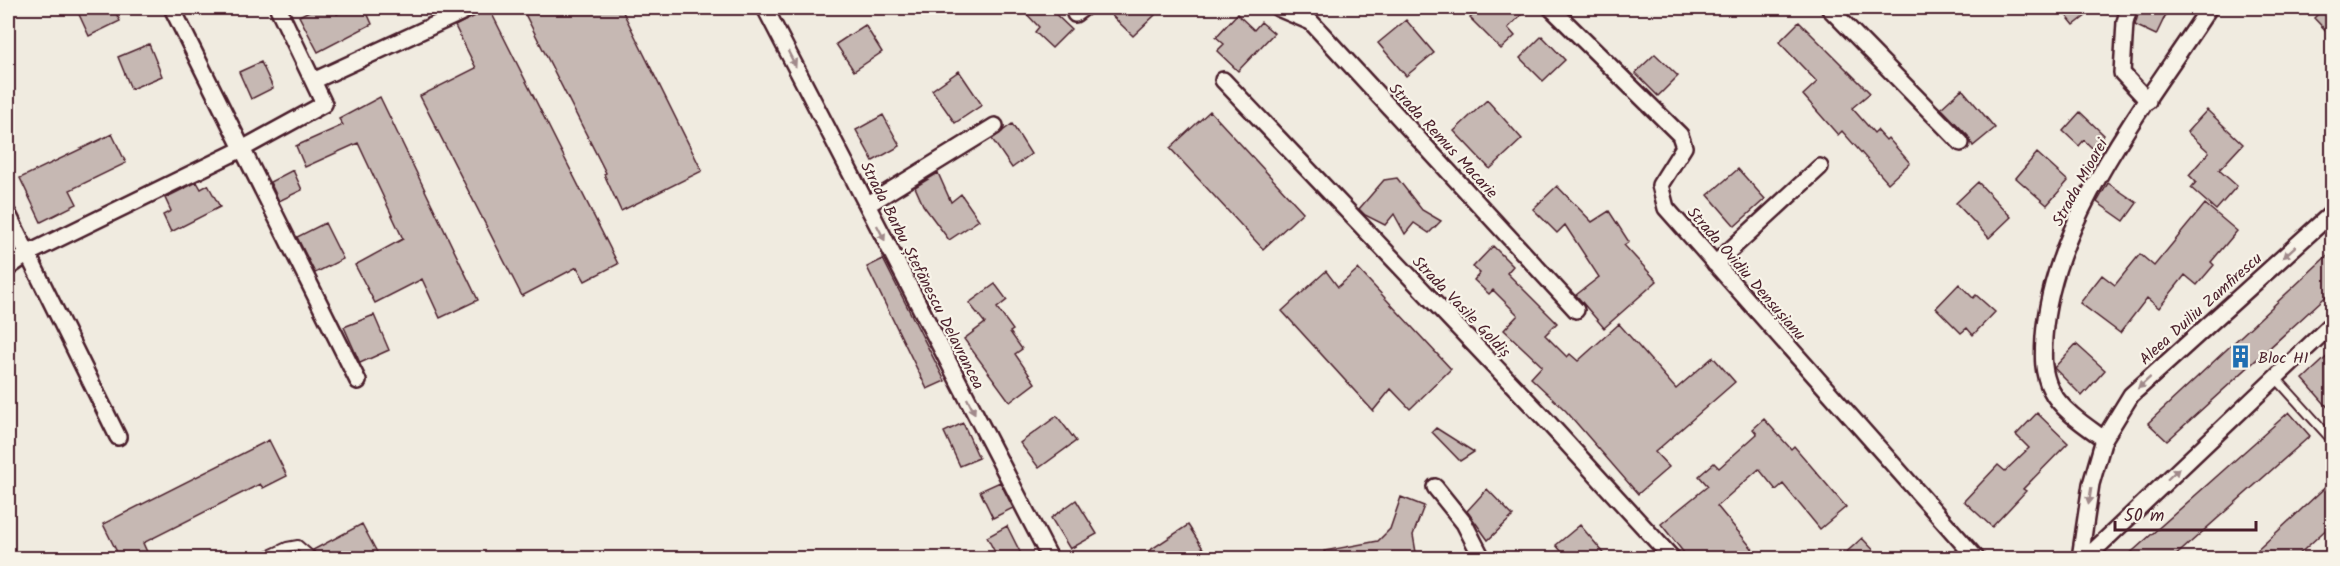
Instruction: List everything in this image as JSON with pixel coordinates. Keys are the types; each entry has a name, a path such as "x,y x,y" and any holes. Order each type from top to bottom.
{"street":[{"path":"172,8 358,381"},
{"path":"8,268 29,253 242,149 324,104 278,8"},
{"path":"313,81 471,8"},
{"name":"Strada Barbu Ștefănescu Delavrancea","path":"765,8 1050,558"},
{"name":"Strada Remus Macarie","path":"1278,8 1291,11 1311,22 1576,310"},
{"name":"Strada Ovidiu Densușianu","path":"1551,8 1680,135 1684,147 1660,185 1661,197 1666,208 1976,558"},
{"path":"1829,8 1961,143"},
{"path":"2129,8 2124,22 2122,73 2148,101"},
{"name":"Strada Mioarei","path":"2104,439 2081,422 2052,391 2043,365 2046,320 2054,275 2072,228 2095,185 2207,11"},
{"name":"Strada Vasile Goldiș","path":"1223,80 1544,418 1672,558"},
{"path":"867,205 995,126"},
{"path":"1715,264 1820,167"},
{"name":"Aleea Duiliu Zamfirescu","path":"2080,558 2091,484 2104,439 2131,395 2332,213"},
{"path":"8,214 118,437"},
{"path":"2085,558 2332,324"},
{"path":"1435,487 1464,523 1482,558"}],"lane":[{"path":"2275,376 2332,440"},
{"path":"263,558 287,547 298,546 313,558"}],"building":[{"path":"76,8 113,8 120,21 89,36"},
{"path":"315,8 334,8 337,14 351,8 365,8 372,24 318,52 299,16"},
{"path":"489,8 618,264 585,281 577,267 522,296 420,96 476,68 455,26"},
{"path":"537,8 621,8 702,171 621,211 604,174 606,173 525,14"},
{"path":"1021,8 1049,8 1071,29 1052,48 1035,32 1039,27"},
{"path":"1104,8 1147,8 1155,15 1133,36"},
{"path":"1480,8 1528,8 1508,28 1515,36 1501,49 1470,18"},
{"path":"2060,8 2096,8 2074,25"},
{"path":"2140,8 2169,8 2156,35 2135,25"},
{"path":"2324,8 2332,8 2332,37 2314,18"},
{"path":"1237,14 1254,30 1261,22 1274,33 1238,71 1217,51 1224,44 1216,37"},
{"path":"1406,20 1434,53 1406,76 1378,43"},
{"path":"1799,22 1870,93 1852,108 1874,133 1877,130 1886,140 1888,138 1910,163 1888,183 1842,131 1838,135 1803,95 1817,82 1779,42"},
{"path":"865,25 882,52 854,71 836,44"},
{"path":"1542,36 1565,60 1543,81 1520,58"},
{"path":"149,44 162,76 131,89 118,57"},
{"path":"1655,54 1678,76 1658,96 1635,73"},
{"path":"261,62 273,88 251,99 239,72"},
{"path":"959,71 982,105 955,123 932,90"},
{"path":"1962,89 1995,128 1973,146 1968,136 1941,108"},
{"path":"380,97 478,300 440,318 422,279 375,303 355,265 403,239 358,143 305,167 296,146 343,125 339,119"},
{"path":"1487,100 1522,139 1490,169 1454,131"},
{"path":"2207,110 2243,144 2219,170 2237,186 2216,210 2191,188 2196,182 2189,175 2209,152 2187,132"},
{"path":"1210,111 1303,212 1263,249 1170,148"},
{"path":"2080,112 2104,135 2092,148 2084,140 2079,146 2063,131"},
{"path":"883,115 900,146 873,161 856,130"},
{"path":"1012,124 1031,154 1012,168 992,139"},
{"path":"112,134 126,163 70,190 77,204 41,222 20,178"},
{"path":"2037,153 2068,181 2047,205 2016,178"},
{"path":"1738,169 1765,199 1735,226 1708,195"},
{"path":"293,170 302,190 279,201 270,182"},
{"path":"938,173 951,202 961,194 979,220 949,240 923,205 915,187"},
{"path":"1397,178 1422,210 1441,221 1429,233 1414,223 1405,234 1394,214 1385,225 1365,215 1359,209 1384,180"},
{"path":"197,182 201,189 208,185 220,207 171,232 163,215 171,211 165,198"},
{"path":"1978,182 2011,217 1989,238 1956,203"},
{"path":"2108,183 2137,203 2124,221 2097,202"},
{"path":"1557,186 1592,222 1609,211 1629,242 1624,245 1657,281 1604,328 1576,295 1599,277 1565,225 1557,233 1533,209"},
{"path":"2205,204 2237,231 2211,262 2214,265 2197,285 2185,275 2159,308 2147,298 2120,333 2080,303 2102,275 2115,285 2140,254 2154,266"},
{"path":"325,223 343,259 315,273 297,237"},
{"path":"1493,246 1513,266 1507,273 1557,323 1545,335 1567,357 1570,354 1578,361 1619,324 1676,389 1713,357 1735,382 1655,452 1669,467 1638,494 1566,411 1531,378 1542,366 1504,330 1518,315 1493,290 1489,294 1474,280 1480,273 1473,267"},
{"name":"Bloc H1","path":"2332,251 2332,291 2167,441 2148,423"},
{"path":"883,259 945,381 927,389 867,267"},
{"path":"1358,269 1451,369 1410,409 1391,389 1373,411 1282,311 1326,271 1338,287"},
{"path":"995,284 1007,300 997,308 1013,330 1010,332 1022,349 1015,354 1035,383 1010,402 964,339 985,323 969,303"},
{"path":"1959,284 1973,298 1976,295 1995,312 1973,335 1967,328 1961,333 1936,308"},
{"path":"374,315 389,350 360,363 344,327"},
{"path":"2076,344 2105,370 2082,396 2054,368"},
{"path":"2332,352 2332,412 2303,379"},
{"path":"2289,412 2310,436 2173,558 2125,558"},
{"path":"2037,413 2068,443 2023,489 2026,491 1992,527 1964,501 1998,465 2005,471 2029,448 2016,435"},
{"path":"1057,416 1076,441 1039,468 1020,443"},
{"path":"1764,419 1791,449 1794,446 1846,507 1820,529 1783,484 1776,490 1759,469 1717,506 1760,558 1688,558 1661,524 1708,486 1699,476 1714,463 1719,468 1757,434 1753,429"},
{"path":"963,423 979,458 960,466 944,432"},
{"path":"1436,428 1474,452 1460,461 1432,432"},
{"path":"269,440 287,476 263,488 260,484 143,543 147,552 135,558 120,558 103,524"},
{"path":"2332,481 2332,524 2295,558 2249,558"},
{"path":"1000,482 1013,508 993,518 980,491"},
{"path":"1487,489 1513,516 1488,540 1467,511"},
{"path":"1401,497 1424,506 1413,535 1417,558 1325,558 1324,551 1378,541 1390,529"},
{"path":"1076,500 1097,534 1070,549 1051,518"},
{"path":"362,524 380,558 319,558 313,550"},
{"path":"1188,525 1204,550 1191,558 1138,558"},
{"path":"1580,525 1608,558 1567,558 1556,545"},
{"path":"1007,526 1021,554 1013,558 998,558 987,537"},
{"path":"1862,538 1881,558 1840,558"}],"place":[{"name":"Bloc H1","path":"2240,357"}]}
